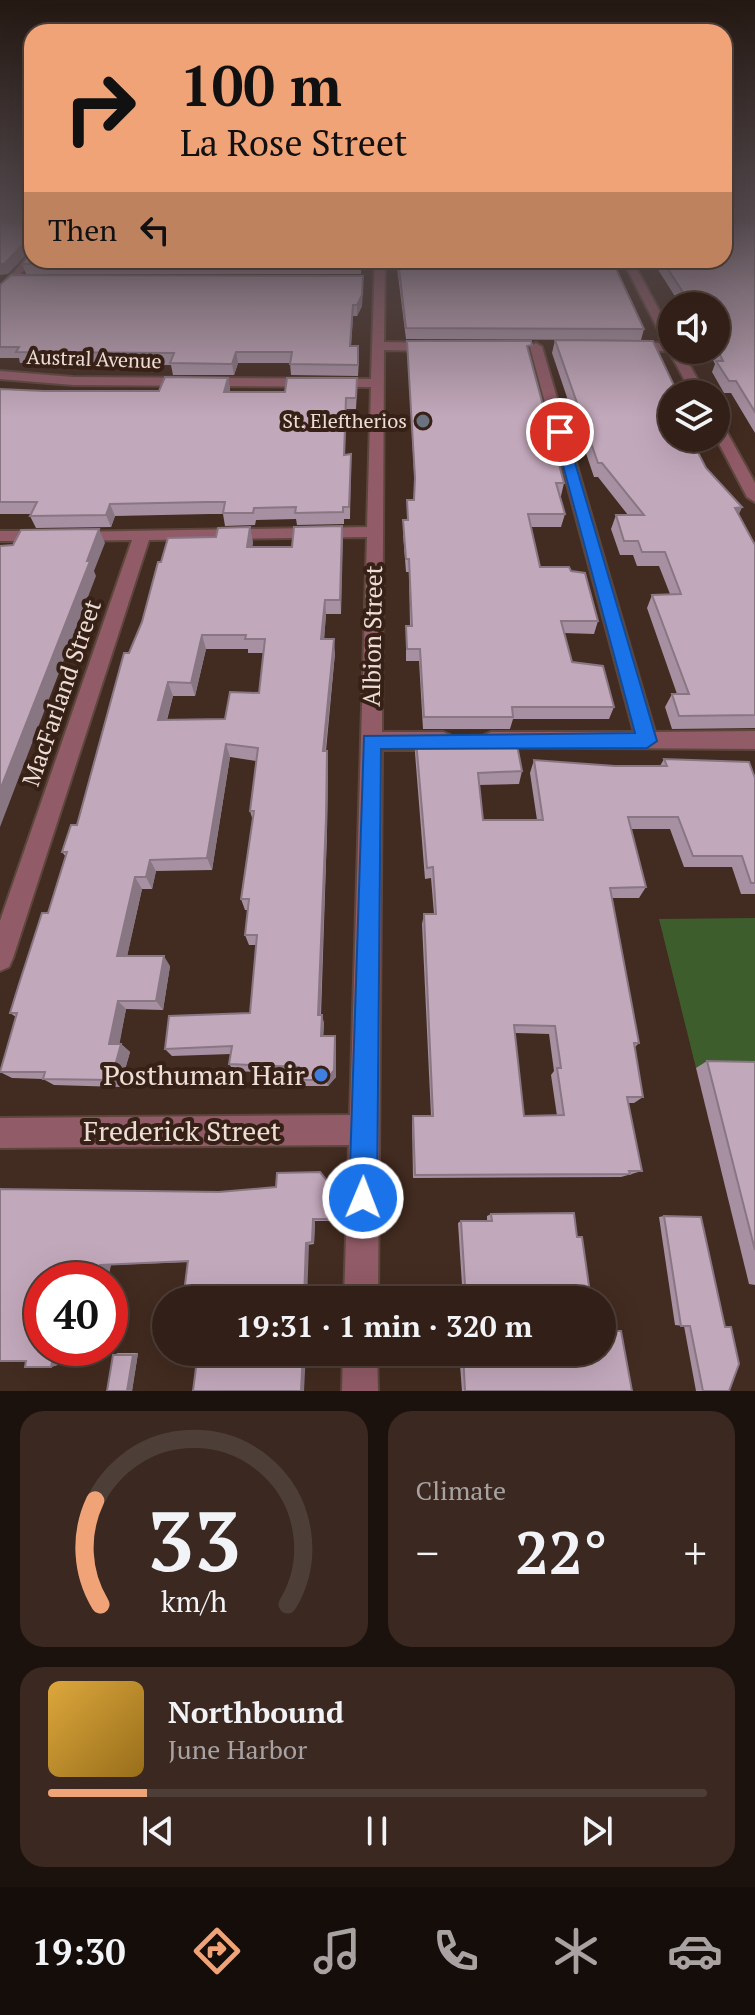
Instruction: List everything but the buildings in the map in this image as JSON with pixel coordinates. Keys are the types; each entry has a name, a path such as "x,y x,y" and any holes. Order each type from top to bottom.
{"street":[{"name":"Albion Street","path":"361,1286 380,288"},
{"path":"642,288 658,318"},
{"path":"378,346 449,347"},
{"path":"535,347 647,741"},
{"path":"616,347 658,347"},
{"name":"Austral Avenue","path":"0,375 73,381 378,383"},
{"path":"730,451 755,497"},
{"path":"0,536 375,532"},
{"name":"MacFarland Street","path":"0,958 142,536"},
{"path":"371,741 755,740"},
{"name":"Frederick Street","path":"0,1133 364,1130"},
{"path":"360,1366 360,1391"}],"green space":[{"path":"755,918 755,1068 696,1068 659,919"}],"place":[{"name":"St. Eleftherios","path":"423,421"},
{"name":"Posthuman Hair","path":"321,1075"}],"route":[{"path":"363,1198 371,741 647,741 560,432"}]}
